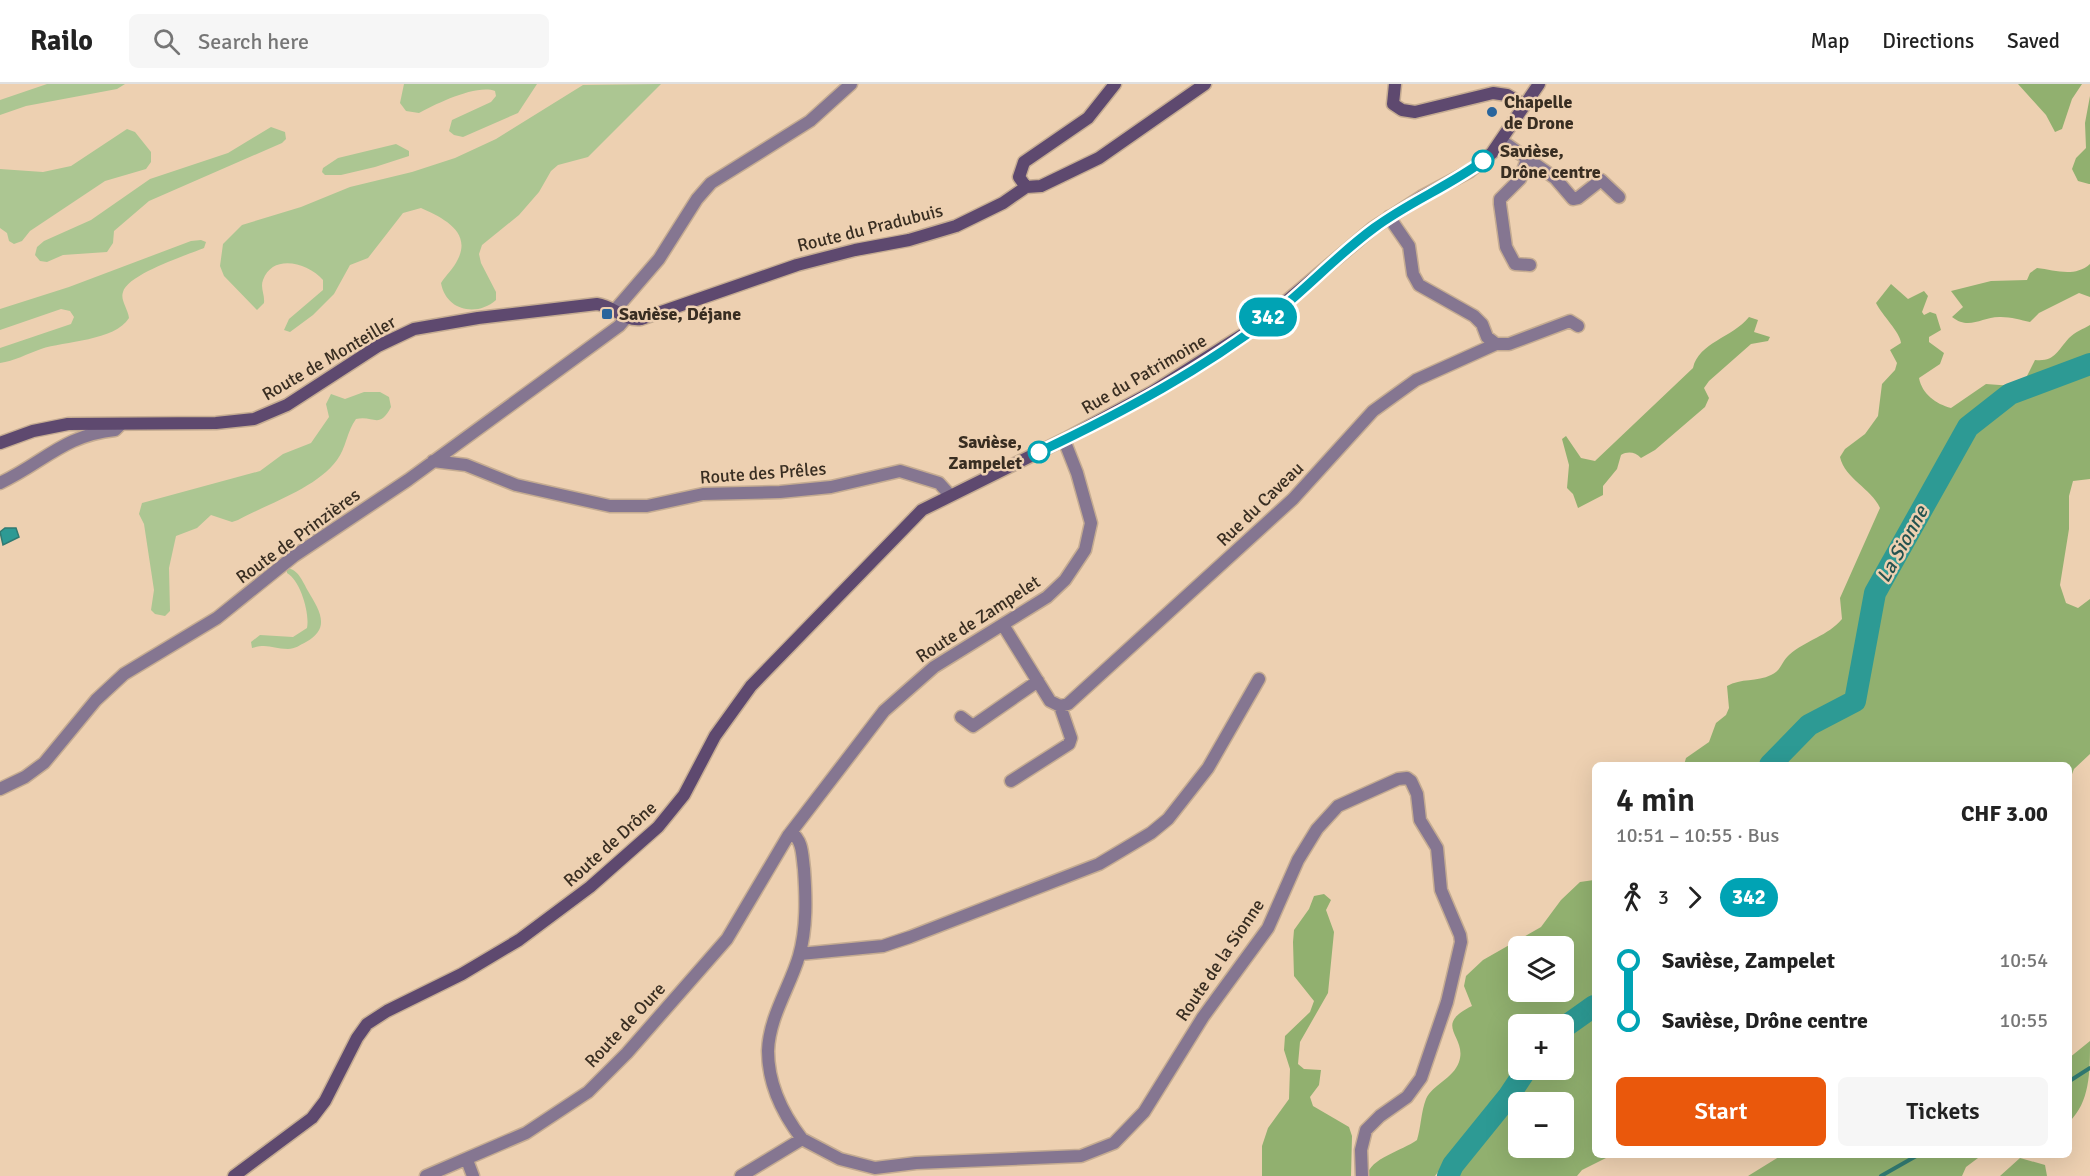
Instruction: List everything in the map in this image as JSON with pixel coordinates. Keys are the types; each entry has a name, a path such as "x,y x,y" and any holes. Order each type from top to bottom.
{"street":[{"name":"Route de Prinzières","path":"0,789 25,777 44,763 96,700 118,679 207,624 294,556 433,461 612,331 697,199 711,183 810,121 851,84"},
{"path":"1026,187 1019,177 1024,162 1088,118 1115,84"},
{"name":"Route du Pradubuis","path":"621,314 646,317 813,260 932,234 982,214 1026,187 1041,186 1099,158 1205,84"},
{"path":"1395,84 1393,104 1406,112 1415,112 1493,93 1507,95 1524,105"},
{"name":"Rue du Patrimoine","path":"1064,440 1181,376 1258,325 1389,217 1470,171 1492,153 1502,141 1539,84"},
{"path":"1502,141 1555,178 1573,199 1581,196 1599,180 1605,182 1620,197"},
{"path":"1527,159 1520,179 1500,199 1500,204 1508,255 1515,264 1530,265"},
{"path":"1389,217 1408,246 1412,270 1419,285 1478,319 1487,337 1496,345"},
{"name":"Route de Monteiller","path":"0,443 50,427 78,424 229,423 266,416 287,405 378,346 420,327 591,305 606,306 621,314"},
{"name":"Rue du Caveau","path":"1060,706 1068,704 1293,499 1373,411 1416,380 1496,345 1509,344 1570,321 1578,326"},
{"name":"Route de Monteiller","path":"0,483 30,467 62,445 79,438 115,430 121,424"},
{"name":"Route de Drône","path":"234,1176 312,1118 325,1101 354,1043 367,1024 387,1011 462,974 519,940 584,893 658,827 684,795 728,715 756,680 921,510 1064,440"},
{"name":"Route de Zampelet","path":"791,832 867,730 890,705 934,667 1058,588 1074,569 1088,544 1091,517 1064,440"},
{"name":"Route des Prêles","path":"433,461 466,465 516,485 610,506 647,506 703,494 780,492 831,487 900,471 939,483 950,494"},
{"path":"1003,625 1050,701 1060,706 1071,738 1069,744 1011,781"},
{"path":"800,954 883,946 1119,854 1151,834 1189,795 1235,724 1259,679"},
{"path":"962,717 973,726 1038,681"},
{"name":"Route de la Sionne","path":"802,1139 840,1159 874,1168 916,1163 1081,1156 1114,1143 1144,1112 1203,1017 1268,928 1298,860 1317,829 1338,806 1398,779 1407,778 1412,781 1417,794 1420,820 1437,848 1441,890 1461,942 1447,1002 1424,1070 1417,1086 1407,1097 1366,1130 1361,1150 1362,1176"},
{"path":"741,1176 802,1139 789,1121 776,1095 770,1075 768,1049 774,1023 800,954 804,932 805,888 800,842 791,832"},
{"name":"Route de Oure","path":"426,1176 526,1133 588,1092 619,1061 727,939 791,832"},
{"path":"467,1160 473,1176"}],"green space":[{"path":"47,84 125,84 117,89 26,106 0,115 0,100"},
{"path":"404,84 537,84 518,113 463,137 449,131 452,120 491,102 496,96 495,91 478,90 467,93 419,113 406,111 400,103"},
{"path":"661,84 588,157 558,165 551,171 539,192 519,215 482,245 479,254 481,263 496,292 496,300 488,305 472,309 463,308 449,300 441,283 458,259 461,240 452,226 421,208 403,213 368,258 350,265 334,294 313,315 290,332 284,330 289,319 323,290 323,280 317,274 300,265 274,266 263,280 264,303 257,310 224,276 220,266 223,244 242,225 301,207 350,187 412,172 455,158 496,139 583,85"},
{"path":"2018,84 2082,84 2072,99 2062,129 2055,132 2046,115"},
{"path":"2090,96 2089,184 2078,181 2072,169 2076,158 2086,148 2085,123"},
{"path":"271,127 285,132 286,139 282,143 149,201 114,231 113,243 107,252 63,255 47,262 40,261 35,255 37,247 44,241 91,220 150,179 228,153"},
{"path":"127,129 135,132 151,152 151,162 146,169 105,181 30,231 22,241 14,244 9,241 7,233 0,228 0,169 43,172 71,166"},
{"path":"396,144 409,151 409,156 341,175 325,175 322,172 323,168 338,158"},
{"path":"191,241 206,242 204,248 146,272 127,285 122,295 129,318 122,326 101,336 51,346 0,363 0,348 71,324 74,317 70,311 61,309 0,330 0,309 69,287"},
{"path":"2090,264 2090,297 2079,293 2039,313 2030,322 1994,317 1965,323 1952,317 1963,307 1951,291 1991,281 2027,280 2030,273 2037,268 2071,272"},
{"path":"1891,284 1908,299 1924,291 1928,296 1922,312 1924,315 1930,312 1936,314 1941,330 1929,337 1929,342 1944,353 1940,364 1919,378 1930,398 1951,408 1986,384 2013,386 2023,384 2035,360 2051,357 2071,336 2090,325 2090,479 2073,481 2069,496 2069,529 2060,585 2066,603 2078,608 2090,599 2090,754 2074,769 2072,774 2072,762 1685,762 1686,758 1709,742 1716,723 1726,715 1729,708 1727,686 1760,679 1774,673 1789,655 1830,630 1842,619 1840,598 1880,508 1871,495 1852,478 1840,457 1845,449 1865,434 1878,416 1882,384 1895,370 1897,363 1890,350 1901,343 1876,303"},
{"path":"1749,317 1758,320 1754,332 1770,337 1768,341 1751,344 1709,381 1704,388 1709,398 1705,407 1655,450 1641,458 1631,453 1621,455 1617,469 1603,486 1603,495 1578,508 1573,494 1567,488 1569,465 1562,439 1566,436 1581,458 1595,461 1693,368 1702,352"},
{"path":"364,392 380,392 389,397 391,407 387,414 379,420 356,419 337,460 317,479 238,520 232,522 211,515 197,528 176,536 169,568 170,611 165,616 155,614 151,610 154,590 144,524 139,514 142,503 260,471 283,454 311,443 329,417 326,404 331,394 345,399"},
{"path":"287,568 300,577 316,605 321,619 319,631 314,637 293,648 262,646 252,648 251,642 260,635 293,637 307,628 307,614 303,598 296,582 287,573"},
{"path":"1592,880 1592,1158 1606,1158 1582,1170 1577,1176 1453,1176 1453,1170 1443,1165 1435,1176 1367,1176 1374,1164 1417,1140 1426,1099 1433,1089 1456,1068 1460,1053 1452,1026 1460,1013 1472,1006 1464,986 1466,976 1483,960 1508,946 1508,1002 1574,1002 1574,936 1525,936 1541,927 1561,900 1580,882"},
{"path":"1324,894 1331,900 1326,910 1334,932 1328,993 1300,1042 1298,1064 1304,1069 1321,1070 1319,1085 1310,1097 1313,1106 1349,1127 1352,1136 1351,1176 1262,1176 1262,1146 1268,1128 1289,1099 1290,1069 1284,1050 1285,1036 1310,1012 1314,1001 1294,976 1294,930 1309,909 1314,896"},
{"path":"2090,1041 2089,1075 2085,1096 2072,1119 2072,1056"},
{"path":"1777,1158 1978,1158 1966,1167 1962,1176 1748,1176"},
{"path":"2020,1158 2045,1165 2047,1176 2000,1176"}],"water":[{"path":"5,528 16,528 19,537 3,545 0,532"}],"waterway":[{"name":"La Sionne","path":"1773,762 1809,725 1855,701 1875,593 1968,427 2010,394 2090,364"},
{"name":"La Sionne","path":"1574,1020 1592,1007"},
{"path":"2072,1079 2090,1068"},
{"name":"La Sionne","path":"1448,1176 1453,1165 1519,1080"},
{"path":"1881,1176 1913,1158"}],"bus line":[{"name":"342","path":"1039,452 1152,392 1224,348 1277,311 1373,228 1483,161"}],"place":[{"name":"Chapelle de Drone","path":"1492,112"},
{"name":"Savièse, Drône centre","path":"1483,161"},
{"name":"Savièse, Déjane","path":"607,314"},
{"name":"Savièse, Zampelet","path":"1039,452"}]}
